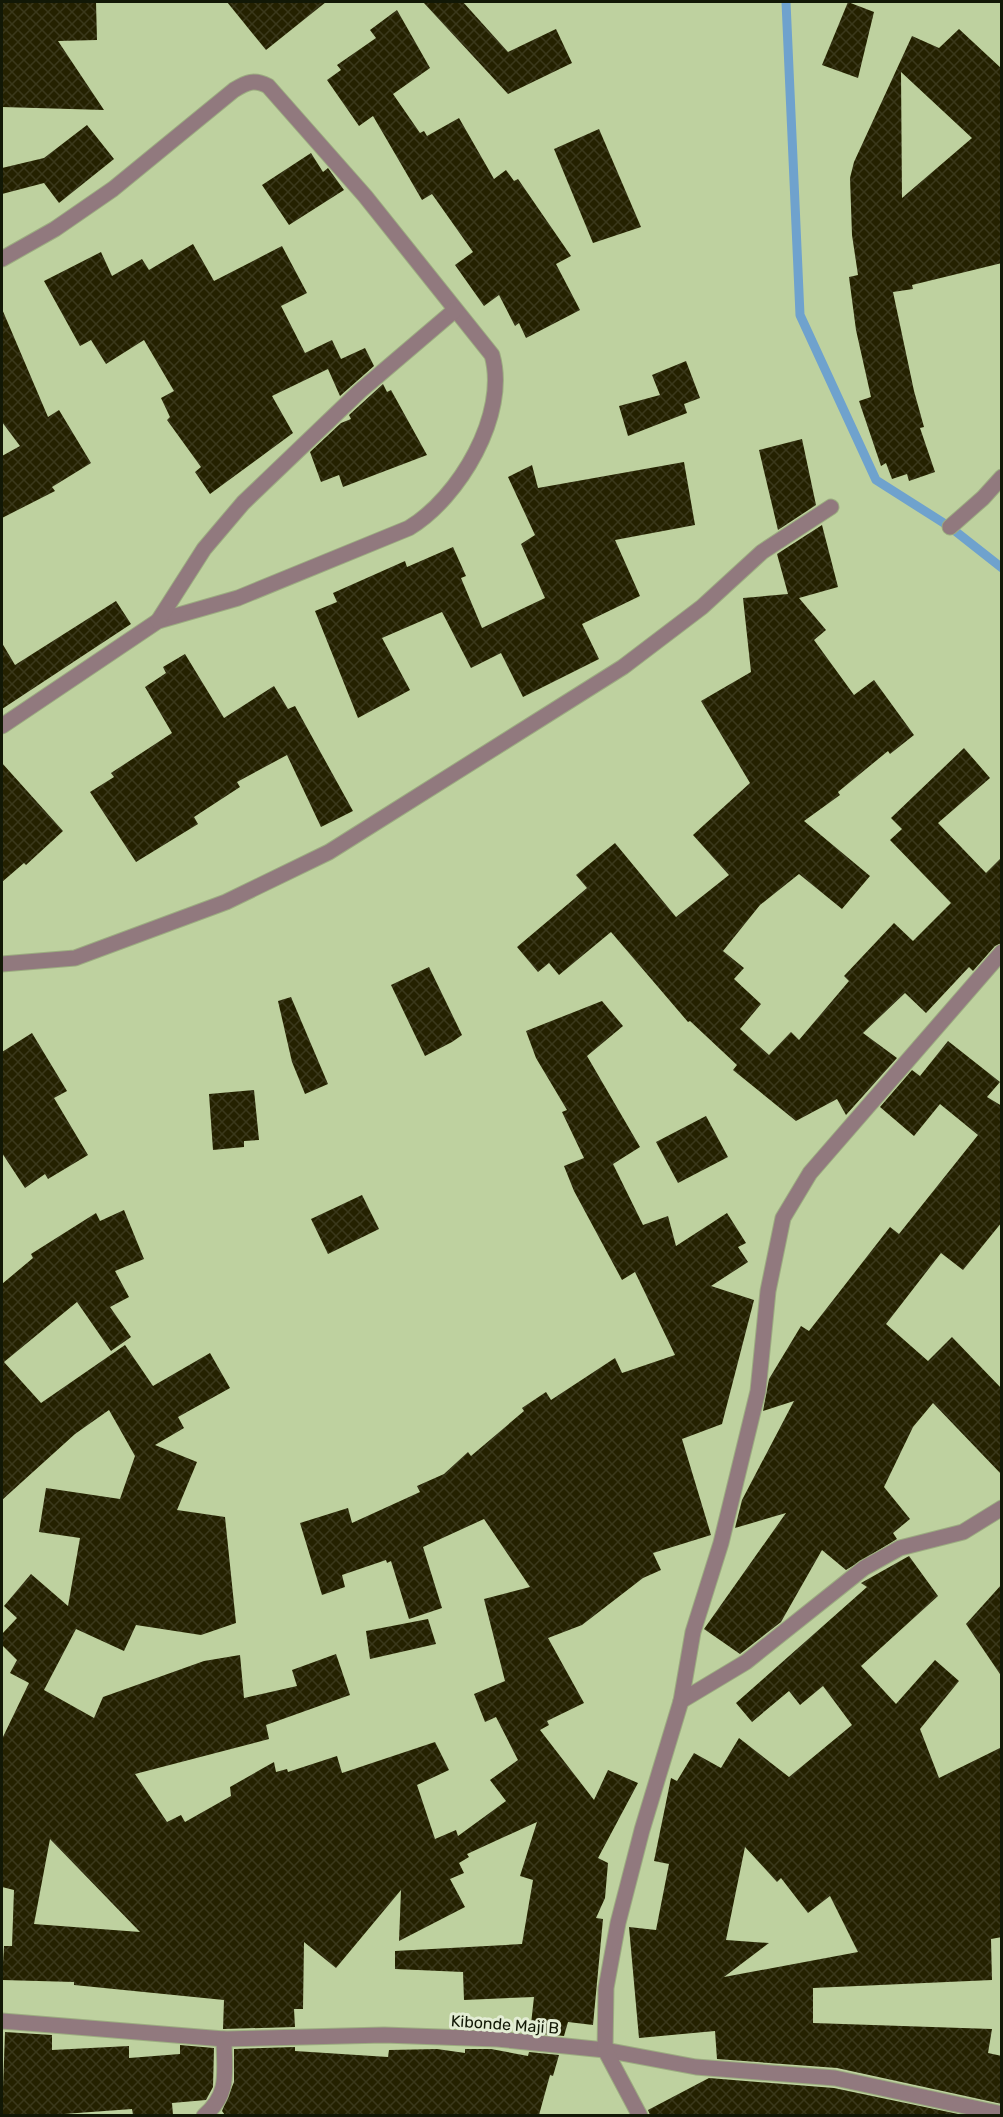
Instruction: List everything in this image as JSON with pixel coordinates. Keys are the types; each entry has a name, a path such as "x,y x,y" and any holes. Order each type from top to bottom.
{"street":[{"path":"2,259 55,228 113,189 234,90 252,81 268,86 365,196 492,355 496,384 485,429 460,482 426,518 409,528 238,598 158,621 2,726"},
{"path":"158,621 204,549 243,503 360,391 456,310"},
{"path":"950,527 983,498 1002,477"},
{"path":"2,964 75,958 226,902 329,852 623,667 702,607 762,552 831,507"},
{"path":"640,2115 605,2050 606,1988 618,1923 642,1830 681,1701 693,1632 721,1543 758,1391 768,1291 783,1218 810,1173 1002,952"},
{"path":"681,1701 746,1662 864,1568 900,1548 963,1532 1002,1508"},
{"name":"Kibonde Maji B","path":"2,2021 224,2039 384,2035 497,2039 605,2050 696,2067 835,2078 1002,2114"},
{"path":"204,2115 216,2105 225,2091 224,2039"}],"building":[{"path":"2,2 96,2 97,40 58,41 104,110 2,107"},
{"path":"227,2 326,2 266,50"},
{"path":"423,2 463,2 508,52 556,29 572,63 508,94"},
{"path":"848,2 874,12 858,78 822,65"},
{"path":"397,10 430,68 393,94 420,133 424,131 427,136 459,118 494,179 506,170 514,181 518,179 571,256 556,264 580,310 526,338 519,323 515,326 499,295 484,306 455,265 473,252 432,194 422,200 373,116 359,126 327,80 341,70 337,65 376,38 370,30"},
{"path":"959,29 1002,69 1002,263 912,285 913,289 893,292 924,427 920,428 935,472 909,481 907,474 892,479 886,463 881,466 859,401 871,397 856,330 849,277 858,275 852,235 850,178 854,162 912,36 939,48","holes":["901,72 972,138 902,198"]},
{"path":"87,125 114,159 59,203 44,183 2,194 2,168 44,158"},
{"path":"599,129 641,227 593,243 554,149"},
{"path":"311,153 323,172 328,168 344,190 289,225 262,185"},
{"path":"193,244 214,281 282,246 307,293 281,306 305,353 332,340 341,359 365,348 374,366 340,396 328,369 272,396 293,433 210,494 195,472 201,467 167,420 170,417 161,398 174,391 144,340 106,364 91,340 80,346 44,281 101,252 112,276 142,259 149,270"},
{"path":"2,309 48,417 59,410 91,463 52,487 55,491 2,518 2,456 20,446 2,422"},
{"path":"686,361 700,398 684,404 687,413 628,436 619,406 660,395 652,375"},
{"path":"383,384 387,392 391,390 427,455 343,487 339,475 321,482 310,452 341,423 351,419 349,415"},
{"path":"802,439 816,505 778,530 759,450"},
{"path":"684,462 695,525 615,540 640,596 582,624 599,659 523,697 501,653 471,668 442,612 382,638 410,690 358,718 315,611 337,602 333,593 405,561 407,567 453,547 466,576 461,578 482,628 545,598 521,544 535,535 508,477 532,465 538,488"},
{"path":"822,525 838,587 799,598 826,630 814,640 854,695 874,680 914,735 890,754 888,751 838,792 840,795 804,821 870,876 842,909 799,874 760,905 723,951 744,968 734,979 761,1004 740,1029 769,1055 791,1032 799,1040 849,981 844,976 894,923 913,941 951,903 890,840 902,829 891,818 964,748 990,778 938,823 986,873 1002,857 1002,943 995,946 973,971 969,967 926,1013 905,993 863,1033 897,1058 846,1115 837,1099 796,1121 733,1070 737,1065 690,1021 688,1022 611,932 559,975 549,963 538,972 517,947 587,888 576,875 615,843 676,917 729,875 693,835 750,783 701,701 751,672 743,598 788,594 777,554"},
{"path":"116,601 131,624 2,709 2,643 15,665"},
{"path":"185,654 224,718 274,686 288,709 295,706 353,811 321,827 287,755 237,782 240,787 194,817 198,824 136,862 90,792 114,777 111,773 172,733 145,687 166,673 163,667"},
{"path":"2,763 63,831 26,865 24,863 2,882"},
{"path":"429,967 462,1035 425,1056 391,985"},
{"path":"291,997 328,1084 305,1094 292,1062 278,1001"},
{"path":"602,1001 623,1026 587,1056 640,1147 613,1164 643,1225 668,1216 676,1246 727,1213 746,1243 738,1247 748,1262 711,1286 754,1300 722,1424 682,1439 711,1535 653,1553 661,1570 643,1578 582,1625 548,1638 584,1703 547,1721 549,1725 540,1730 594,1800 608,1770 638,1783 598,1858 608,1863 605,1898 596,1918 603,1919 593,2025 568,2022 564,2036 530,2033 534,1997 464,2000 463,1972 395,1969 395,1951 522,1944 533,1880 520,1876 537,1822 467,1854 469,1857 459,1863 464,1873 450,1879 465,1907 399,1941 401,1890 336,1968 304,1942 303,2009 294,2009 295,2027 223,2029 224,2000 74,1985 74,1982 2,1980 4,1946 12,1946 14,1890 2,1887 2,1739 29,1683 10,1673 17,1660 2,1645 2,1634 17,1618 4,1606 31,1574 68,1606 80,1538 39,1532 46,1488 120,1499 135,1456 109,1410 75,1434 2,1500 2,1284 33,1258 31,1254 96,1213 100,1221 124,1210 144,1259 115,1271 129,1297 110,1307 131,1337 111,1351 77,1302 4,1362 41,1403 125,1345 153,1386 210,1353 230,1388 178,1417 184,1428 155,1445 197,1462 177,1510 225,1517 236,1623 201,1635 136,1625 124,1651 76,1629 44,1690 94,1718 103,1697 204,1661 240,1655 244,1698 297,1686 292,1670 336,1654 350,1695 266,1725 269,1739 135,1774 167,1822 181,1815 185,1822 231,1796 230,1787 274,1762 276,1772 287,1769 288,1772 337,1756 342,1773 435,1742 449,1770 417,1785 435,1839 456,1830 458,1836 506,1801 490,1780 518,1760 496,1717 485,1722 474,1694 505,1681 484,1599 530,1587 484,1519 423,1547 442,1608 409,1619 391,1561 387,1563 386,1560 342,1575 345,1587 322,1595 300,1523 348,1508 352,1523 420,1492 417,1486 444,1474 468,1452 471,1456 524,1411 522,1408 546,1392 551,1400 615,1358 622,1373 675,1355 635,1272 622,1280 574,1191 564,1166 584,1158 562,1112 567,1110 536,1058 526,1031","holes":["50,1839 140,1932 34,1924"]},
{"path":"32,1033 67,1091 54,1098 88,1155 48,1179 45,1174 25,1188 2,1153 2,1052"},
{"path":"948,1041 1000,1082 987,1097 1002,1106 1002,1222 963,1270 941,1253 886,1324 928,1361 952,1337 1002,1389 1002,1475 933,1403 913,1427 884,1487 910,1519 893,1533 897,1539 846,1570 822,1550 781,1622 740,1654 704,1629 786,1513 735,1528 742,1500 794,1401 763,1411 769,1379 801,1326 809,1331 890,1227 899,1234 978,1135 940,1104 914,1136 880,1107 912,1070 920,1076"},
{"path":"254,1090 259,1140 244,1141 244,1147 213,1150 209,1094"},
{"path":"706,1116 728,1157 678,1183 656,1142"},
{"path":"362,1195 379,1229 328,1254 311,1219"},
{"path":"909,1556 938,1596 861,1666 896,1704 935,1660 959,1681 920,1729 939,1778 1002,1747 1002,1937 991,1939 992,1980 813,1988 813,2023 992,2029 988,2053 1002,2056 1002,2104 837,2068 717,2059 715,2031 639,2038 629,1927 656,1930 669,1864 654,1861 671,1778 677,1781 694,1753 721,1768 739,1738 789,1777 852,1725 823,1686 800,1705 789,1691 752,1722 736,1703 867,1587 861,1583","holes":["745,1847 777,1882 781,1878 808,1913 830,1896 858,1952 724,1977 769,1943 726,1940"]},
{"path":"1002,1584 1002,1677 966,1624"},
{"path":"428,1619 436,1644 370,1659 366,1631"},
{"path":"5,2032 52,2035 52,2050 129,2046 129,2058 180,2054 180,2045 214,2048 213,2087 206,2100 172,2103 173,2115 133,2115 132,2109 50,2115 2,2115"},
{"path":"295,2047 295,2051 388,2057 389,2050 437,2049 465,2053 465,2049 491,2049 528,2056 529,2052 559,2055 553,2076 550,2075 539,2115 225,2115 222,2111 234,2082 234,2049"},
{"path":"709,2078 834,2088 963,2115 650,2115 648,2110"}],"waterway":[{"path":"786,2 800,315 876,480 950,527 1002,568"}]}
